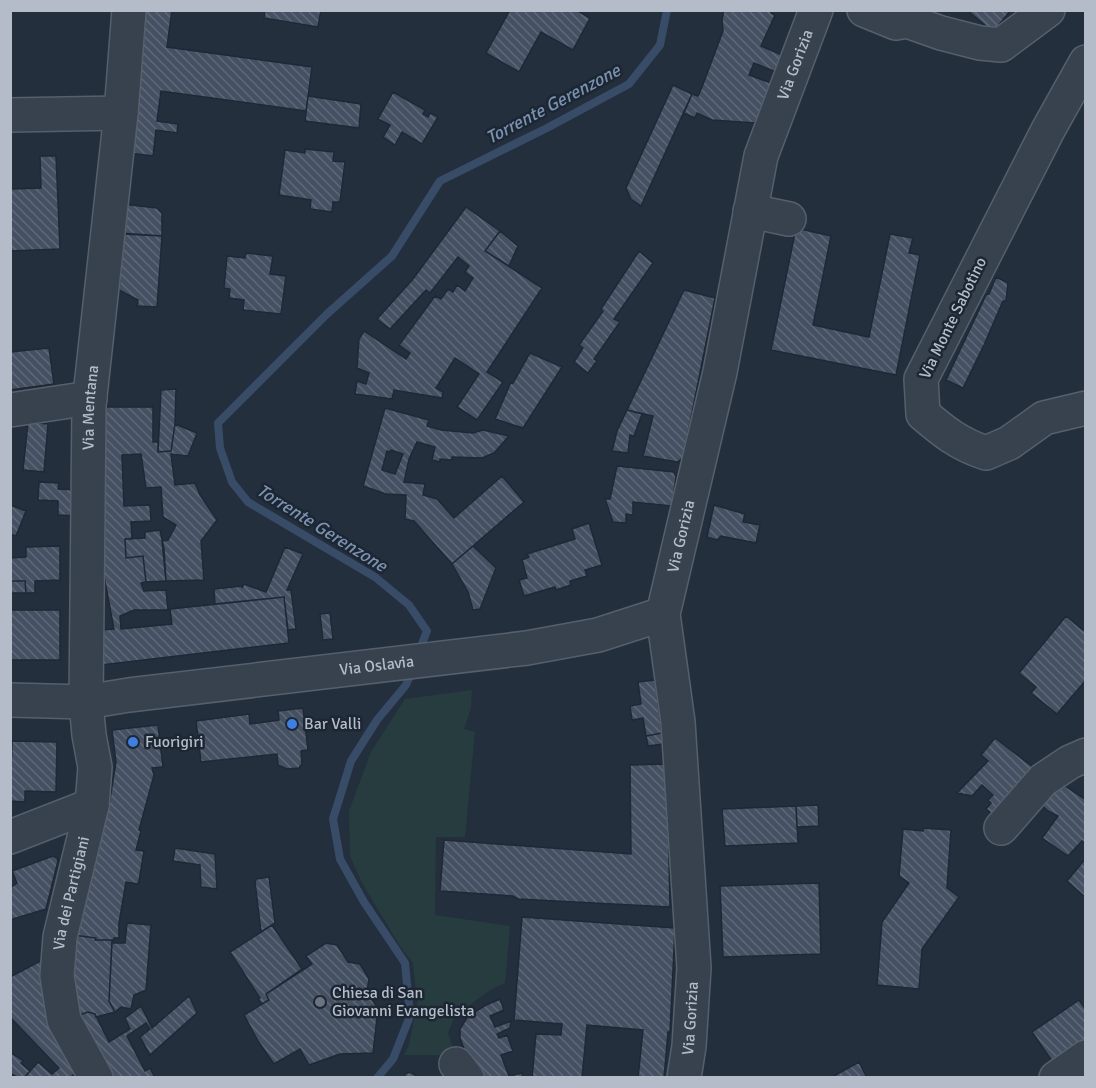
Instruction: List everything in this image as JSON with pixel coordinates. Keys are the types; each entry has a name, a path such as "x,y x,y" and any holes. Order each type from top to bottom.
{"street":[{"name":"Via Mentana","path":"86,702 90,399 121,114 129,10"},
{"name":"Via Gorizia","path":"684,1077 689,1046 694,968 678,722 663,614 720,372 761,156 816,10"},
{"path":"864,10 896,23 908,21 941,33 980,43 1000,45 1048,10"},
{"name":"Via Monte Sabotino","path":"1086,62 1043,140 921,379 923,414 956,441 986,453 1009,443 1044,418 1086,408"},
{"path":"10,115 121,114"},
{"path":"750,211 789,219"},
{"path":"10,410 90,399"},
{"name":"Via Oslavia","path":"10,700 86,702 527,648 598,635 663,614"},
{"name":"Via dei Partigiani","path":"86,702 95,767 92,805 60,936 57,976 64,1020 96,1077"},
{"path":"1001,828 1043,780 1086,755"},
{"path":"10,837 92,805"},
{"path":"1056,1077 1086,1057"}],"green space":[{"path":"472,690 471,708 464,729 475,732 465,837 436,837 435,915 510,926 505,983 490,990 455,1016 448,1033 455,1055 404,1055 409,1045 417,1003 413,963 400,946 362,883 350,856 349,811 371,752 405,699"}],"building":[{"path":"139,10 172,10 167,47 312,67 306,111 161,91 157,121 178,124 177,133 156,130 153,156 121,152"},
{"path":"265,10 321,10 318,27 264,18"},
{"path":"510,10 576,10 590,18 573,50 541,32 519,72 486,53"},
{"path":"724,10 771,10 771,13 775,15 761,46 782,55 776,72 754,63 749,75 771,83 756,123 712,120 697,113 695,118 684,113 692,94 698,96 702,87 723,31"},
{"path":"967,10 1011,10 993,32"},
{"path":"673,85 692,94 641,206 631,199 626,188"},
{"path":"393,92 425,110 423,114 428,117 430,113 438,117 422,144 402,132 395,145 383,137 390,125 378,119"},
{"path":"308,96 361,104 359,128 305,121"},
{"path":"305,149 334,152 333,161 345,162 340,202 333,202 332,212 310,209 311,200 279,195 285,150 305,153"},
{"path":"40,156 56,156 60,249 10,251 10,189 41,188"},
{"path":"122,204 157,208 162,213 162,236 120,233"},
{"path":"466,207 500,231 485,251 542,288 487,372 503,382 477,420 457,407 479,374 455,358 436,388 443,392 442,398 394,390 392,399 355,394 357,381 366,384 369,373 357,368 359,339 364,331 406,359 410,353 399,345 435,296 441,299 448,289 453,292 457,285 465,291 473,278 465,272 469,266 458,257 430,293 426,290 390,329 377,319 413,279"},
{"path":"796,228 831,236 813,325 869,337 890,234 913,238 909,253 920,255 896,375 771,350"},
{"path":"500,231 518,246 509,266 485,251"},
{"path":"124,234 162,236 157,307 137,306 138,300 119,290"},
{"path":"639,251 653,263 614,319 620,322 594,359 597,361 588,373 574,362 583,348 579,345 603,311 601,309"},
{"path":"246,253 273,256 270,274 286,276 281,314 243,310 244,300 229,298 230,289 224,288 227,256 245,258"},
{"path":"996,277 1008,283 1006,301 1003,301 963,388 946,380"},
{"path":"684,290 715,298 683,458 677,462 643,456 653,416 627,410"},
{"path":"49,348 54,384 10,390 10,352"},
{"path":"530,353 562,367 523,428 495,419 511,382 513,383"},
{"path":"176,389 175,424 171,451 158,452 161,390"},
{"path":"98,407 153,407 153,442 158,442 158,452 171,451 175,424 197,433 188,456 171,454 175,485 195,483 200,495 217,520 201,541 204,580 166,581 162,541 168,540 176,525 163,517 161,487 146,488 141,454 122,455 124,506 150,505 151,521 131,522 132,539 125,539 126,558 143,556 146,582 141,583 144,591 166,590 168,610 134,610 120,616 121,629 172,624 170,609 284,597 289,643 101,665 99,630 114,629 103,571"},
{"path":"385,408 429,420 427,426 441,430 473,433 483,430 509,436 494,453 482,458 452,457 452,460 440,459 440,462 432,460 435,447 417,442 409,459 404,482 425,484 423,495 437,499 454,518 502,476 524,502 452,564 414,521 405,519 406,495 386,494 363,486","holes":["387,451 403,454 395,474 382,470"]},
{"path":"627,410 642,414 634,436 630,435 628,453 612,451 617,431"},
{"path":"28,422 48,424 44,472 23,470"},
{"path":"617,466 674,472 676,477 672,506 633,502 633,515 626,514 626,523 613,522 605,499 610,499"},
{"path":"39,482 59,483 58,489 80,490 79,516 58,515 58,501 38,500"},
{"path":"10,505 26,511 16,536 10,534"},
{"path":"714,505 745,514 743,522 760,525 756,543 721,536 717,540 707,537"},
{"path":"589,523 602,565 585,570 587,576 570,581 571,585 524,596 519,580 527,578 522,560 529,557 527,554 575,539 572,529"},
{"path":"160,530 166,581 146,582 143,556 126,558 125,539 145,538 145,532"},
{"path":"60,546 60,580 35,581 35,593 26,593 25,581 10,581 10,558 26,557 26,547"},
{"path":"473,546 496,568 480,609 473,610 468,592 452,564"},
{"path":"285,547 303,554 287,590 291,590 296,629 288,630 284,597 215,604 214,589 242,586 242,588 244,584 266,592"},
{"path":"10,581 25,581 26,593 10,593"},
{"path":"10,610 60,610 60,660 10,660"},
{"path":"330,613 333,639 323,640 320,614"},
{"path":"1066,616 1083,630 1086,627 1086,680 1057,714 1031,693 1036,687 1019,673"},
{"path":"655,680 662,733 646,736 643,718 632,720 630,706 641,704 638,682"},
{"path":"303,708 308,750 301,751 302,764 299,768 287,769 278,765 277,754 201,762 196,721 249,714 250,724 279,720 278,711"},
{"path":"158,725 163,767 152,768 154,775 136,850 144,851 139,881 138,884 126,882 119,923 119,938 95,940 96,938 74,935 100,831 109,805 116,762 112,730"},
{"path":"662,733 663,744 648,746 646,736"},
{"path":"995,738 1042,774 992,814 986,809 991,803 988,800 993,795 982,785 972,796 957,793 988,761 981,755"},
{"path":"12,741 57,742 56,792 25,791 25,802 10,801"},
{"path":"667,764 670,907 518,899 513,896 440,891 444,840 631,854 630,765"},
{"path":"1053,778 1086,800 1086,844 1082,841 1068,856 1042,838 1058,816 1048,811 1034,798"},
{"path":"818,805 819,826 797,827 796,806"},
{"path":"796,806 798,843 725,846 722,809"},
{"path":"923,828 951,830 947,888 959,897 922,949 919,989 877,985 882,922 909,883 899,876 903,829 923,831"},
{"path":"175,848 215,854 217,889 201,887 200,865 173,861"},
{"path":"53,856 58,861 46,909 10,920 10,888 17,883 12,871"},
{"path":"1086,858 1086,898 1067,881"},
{"path":"269,877 275,923 261,932 255,882 256,879"},
{"path":"819,883 821,954 723,957 720,886"},
{"path":"522,917 675,928 670,1032 668,1032 664,1078 638,1078 643,1030 587,1025 582,1078 532,1078 536,1034 561,1035 562,1024 514,1020"},
{"path":"127,923 151,925 146,990 134,995 131,1009 121,1007 115,1012 109,1001 112,943 125,943"},
{"path":"272,925 302,969 266,994 269,1000 262,1004 230,952"},
{"path":"74,935 96,938 95,940 112,940 109,1001 115,1012 96,1017 95,1014 88,1012 74,1017 70,1003"},
{"name":"Chiesa di San Giovanni Evangelista","path":"326,943 337,945 348,962 360,964 369,979 367,991 378,1009 373,1053 340,1054 309,1065 300,1049 274,1064 244,1015 269,1000 266,994 312,964 306,956"},
{"path":"46,958 79,1069 70,1078 24,1078 38,1062 52,1074 59,1068 10,1017 10,977"},
{"path":"189,996 197,1013 150,1055 140,1037 150,1029 146,1023 127,1036 145,1071 150,1068 155,1078 109,1078 74,1017 88,1012 95,1014 109,1042 130,1029 125,1018 141,1006 152,1028"},
{"path":"500,999 504,1010 490,1016 495,1027 511,1021 510,1028 497,1034 499,1038 507,1035 513,1051 501,1055 509,1076 522,1073 523,1078 479,1078 472,1070 460,1038 460,1029 468,1016"},
{"path":"1079,1000 1086,1010 1086,1042 1054,1064 1032,1032"},
{"path":"10,1052 24,1061 21,1063 30,1071 24,1078 18,1078 10,1073"},
{"path":"859,1062 867,1078 830,1078"},
{"path":"410,1072 420,1078 404,1078 405,1074"}],"waterway":[{"name":"Torrente Gerenzone","path":"419,651 427,631 409,605 375,577 248,502 232,482 220,448 218,423 327,314 392,256 440,181 629,84 660,45 667,10"},
{"name":"Torrente Gerenzone","path":"377,1078 393,1059 410,1016 405,963 364,902 340,859 333,819 351,761 377,720 406,685 412,671"}],"place":[{"name":"Bar Valli","path":"292,724"},
{"name":"Fuorigiri","path":"133,742"},
{"name":"Chiesa di San Giovanni Evangelista","path":"320,1002"}]}
